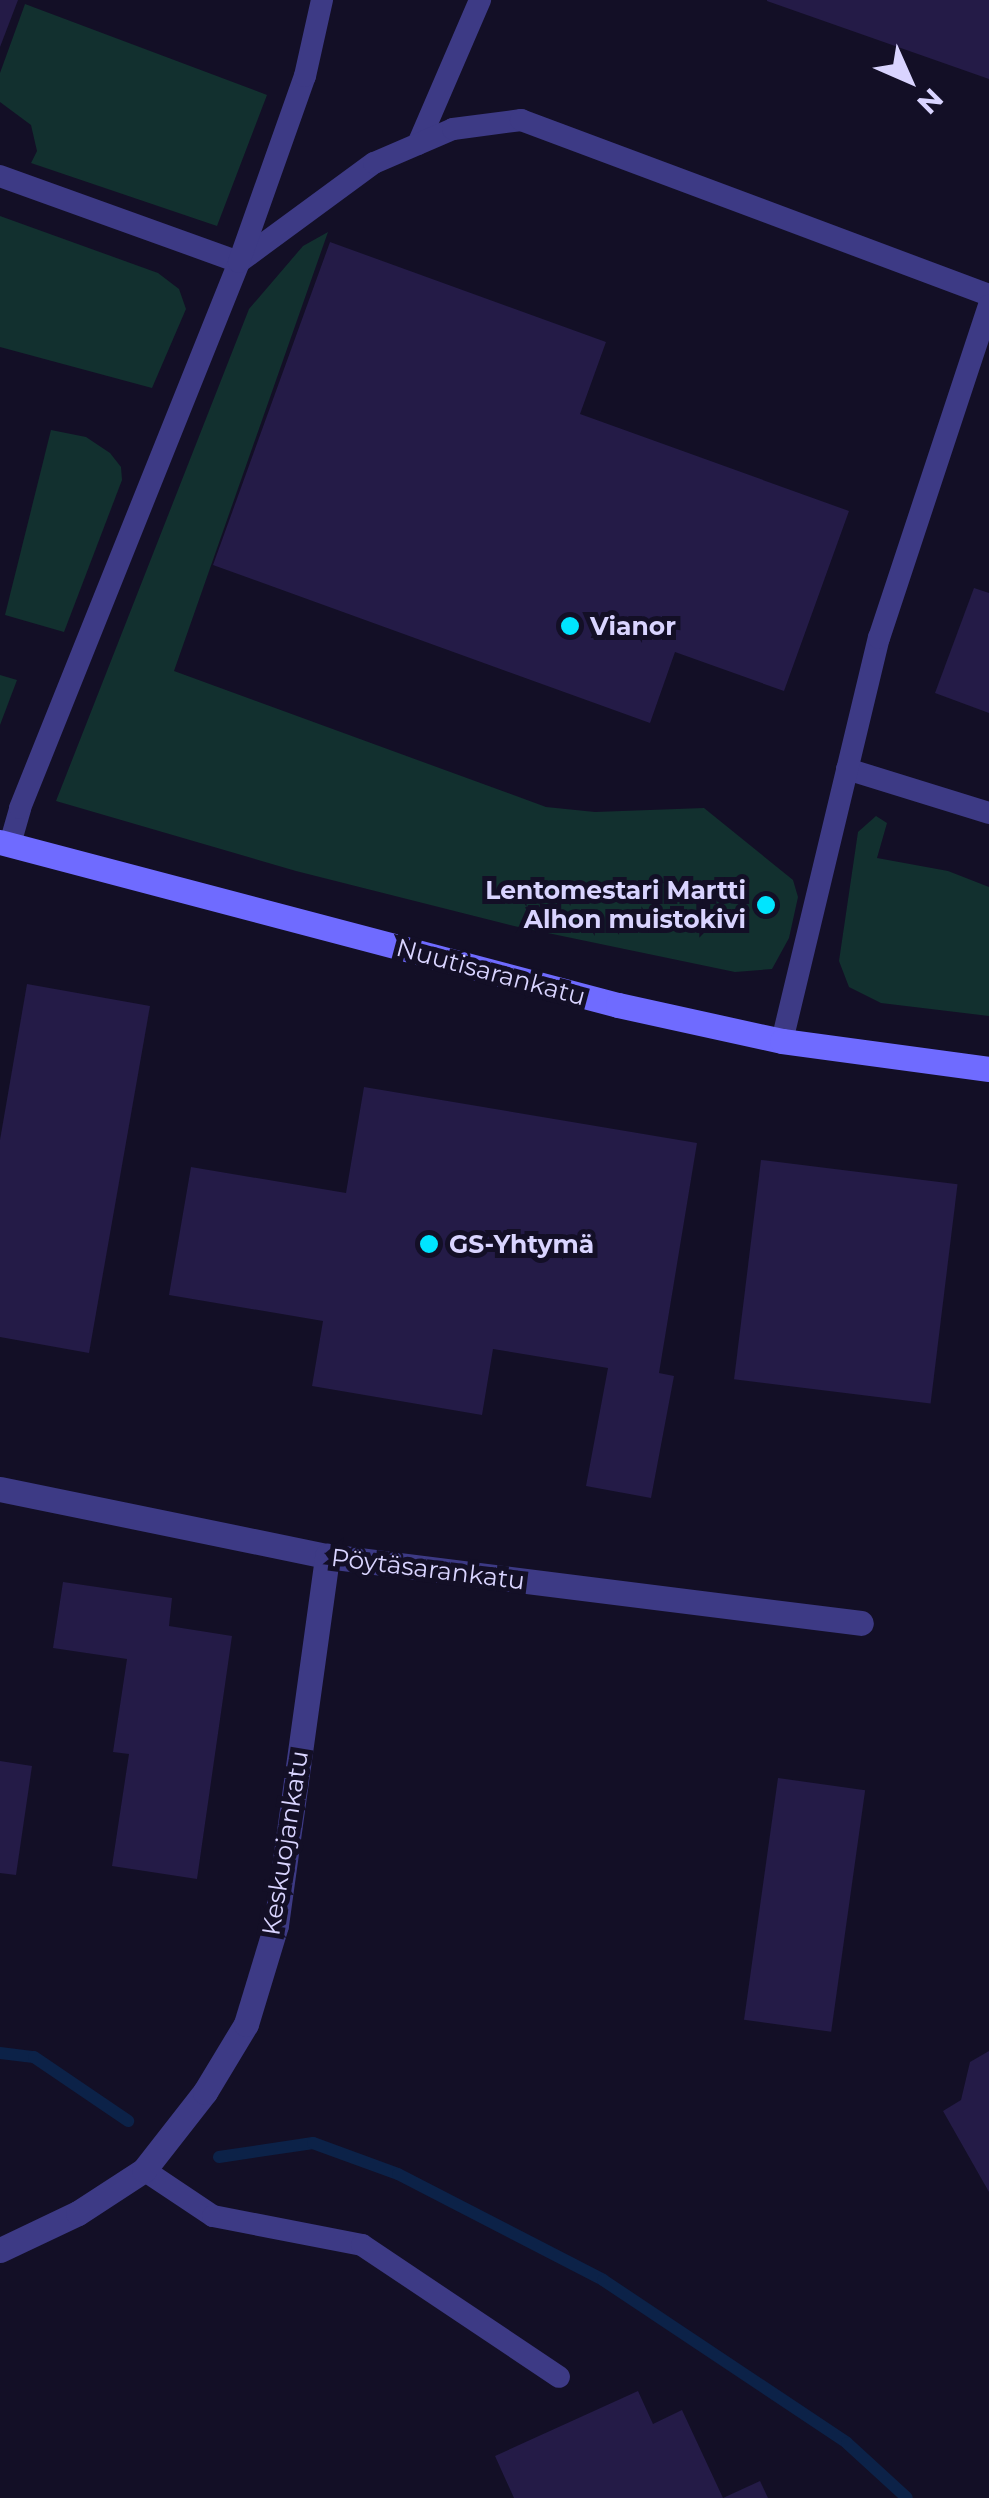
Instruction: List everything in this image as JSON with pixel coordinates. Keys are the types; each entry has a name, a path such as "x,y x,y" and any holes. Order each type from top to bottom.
{"main road":[{"name":"Nuutisarankatu","path":"5,843 618,1005 782,1041 989,1070"}],"street":[{"name":"Pöytäsarankatu","path":"0,1489 327,1556 861,1623"},
{"name":"Keskuojankatu","path":"0,2250 78,2213 144,2170 204,2092 246,2024 276,1925 327,1556"}],"lane":[{"path":"5,843 239,262 305,76 322,0"},
{"path":"418,144 480,0"},
{"path":"239,262 374,163 453,128 521,120 989,294"},
{"path":"0,176 239,262"},
{"path":"782,1041 878,638 989,306"},
{"path":"848,769 989,813"},
{"path":"144,2170 213,2216 362,2245 559,2377"}],"green space":[{"path":"25,4 267,95 217,226 31,163 37,151 31,125 0,102 0,73"},
{"path":"0,216 158,273 179,289 186,309 152,388 0,347"},
{"path":"328,232 174,671 546,807 595,812 704,808 793,880 798,897 789,938 772,969 735,972 514,926 296,871 56,801 249,309 303,246"},
{"path":"51,430 86,437 110,453 121,467 122,480 64,632 5,615"},
{"path":"0,675 17,680 0,725"},
{"path":"876,816 887,823 877,858 948,871 989,887 989,1016 881,1003 849,987 839,961 858,832"}],"building":[{"path":"0,0 18,0 0,47"},
{"path":"767,0 989,0 989,79 767,1"},
{"path":"330,242 606,342 580,414 849,511 784,691 675,652 650,723 213,565"},
{"path":"974,588 989,593 989,713 935,693"},
{"path":"27,984 150,1006 89,1353 0,1337 0,1140"},
{"name":"GS-Yhtymä","path":"364,1087 697,1143 659,1373 674,1376 651,1498 586,1486 608,1368 493,1349 482,1415 312,1386 323,1321 169,1295 191,1167 346,1193"},
{"path":"761,1160 958,1184 931,1403 734,1379"},
{"path":"63,1582 172,1598 169,1626 232,1636 197,1879 112,1866 129,1754 113,1752 127,1659 53,1648"},
{"path":"0,1761 32,1766 16,1875 0,1873"},
{"path":"778,1778 865,1790 831,2032 744,2020"},
{"path":"989,2051 989,2192 943,2111 961,2100 970,2062"},
{"path":"638,2391 653,2424 682,2410 723,2498 514,2498 495,2456"},
{"path":"760,2481 768,2498 723,2498"}],"waterway":[{"path":"0,2053 34,2057 128,2121"},
{"path":"219,2157 313,2143 398,2174 603,2280 847,2443 907,2498"}],"place":[{"name":"Vianor","path":"570,626"},
{"name":"Lentomestari Martti Alhon muistokivi","path":"766,905"},
{"name":"GS-Yhtymä","path":"429,1244"}]}
